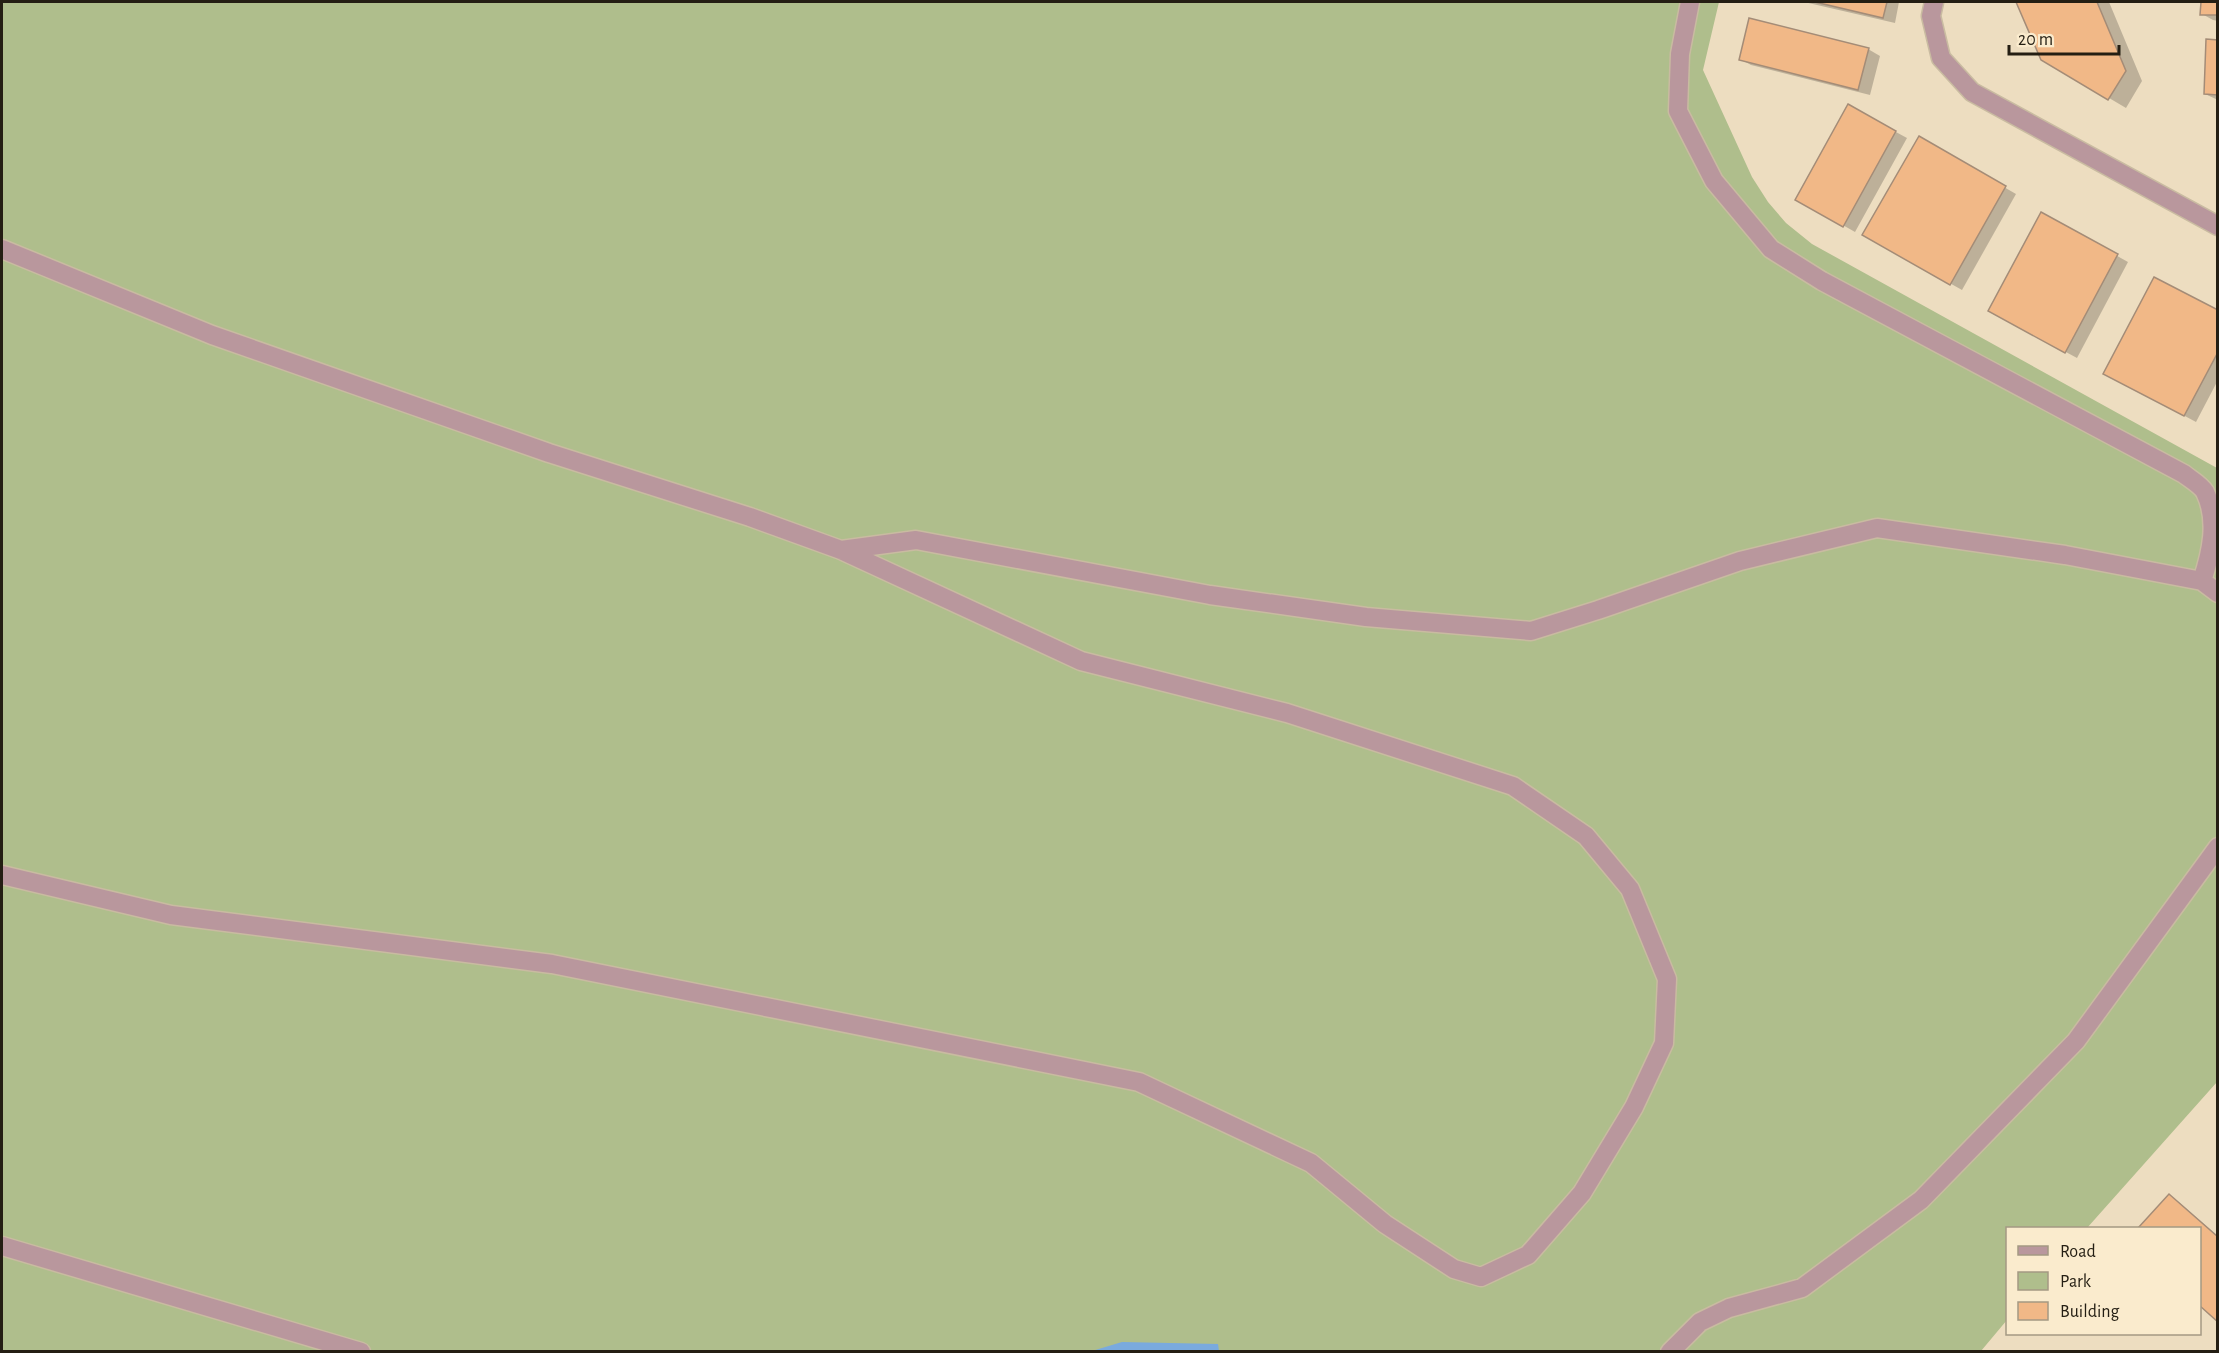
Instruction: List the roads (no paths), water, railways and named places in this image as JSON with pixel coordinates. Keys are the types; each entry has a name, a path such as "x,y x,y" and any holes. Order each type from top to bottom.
{"street":[{"path":"1690,2 1680,54 1678,111 1714,181 1771,249 1822,281 2184,474 2205,491 2214,528 2212,550 2202,581"},
{"path":"1934,2 1931,16 1941,58 1972,92 2217,225"},
{"path":"2,249 212,335 549,453 750,517 841,550 1081,661 1287,713 1513,786 1586,836 1630,889 1667,979 1664,1043 1634,1107 1582,1193 1528,1255 1481,1277 1454,1269 1385,1224 1311,1163 1139,1082 552,964 171,915 2,875"},
{"path":"841,550 916,540 1221,597 1366,618 1531,631 1740,561 1877,528 2066,555 2202,581 2217,593"},
{"path":"1670,1352 1700,1322 1729,1308 1802,1288 1921,1200 2076,1041 2217,847"},
{"path":"2,1246 361,1352"}],"water":[{"path":"1122,1342 1218,1344 1219,1351 1092,1351"}]}
